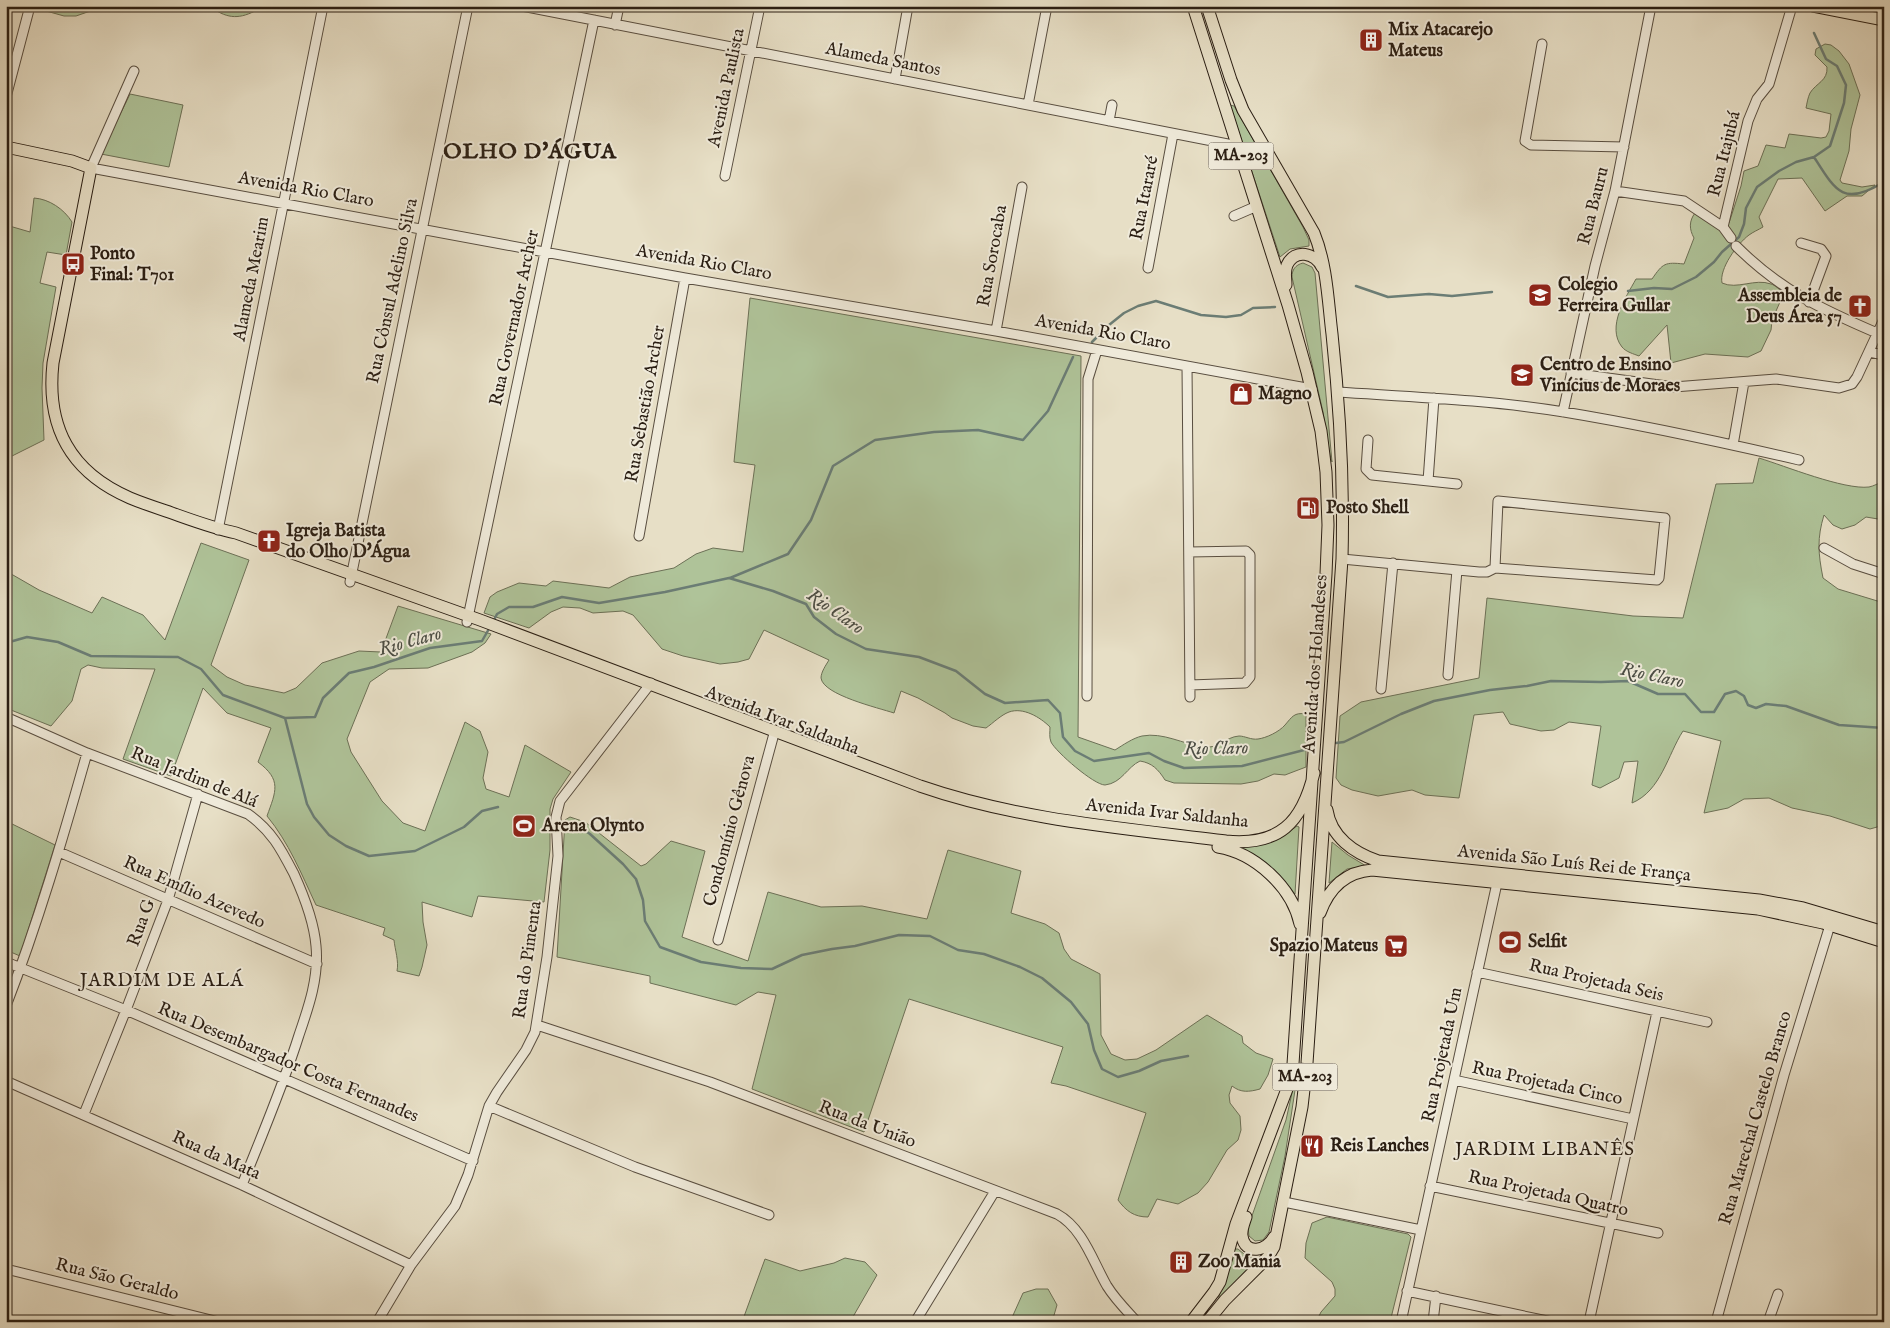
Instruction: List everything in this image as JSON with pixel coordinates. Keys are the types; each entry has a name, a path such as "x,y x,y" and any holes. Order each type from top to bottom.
{"main road":[{"name":"Avenida dos Holandeses","path":"1191,1322 1209,1300 1220,1282 1238,1217 1287,1089 1294,1055 1314,774 1328,525 1324,453 1312,389 1288,305 1193,6"},
{"name":"Avenida dos Holandeses","path":"1207,6 1231,80 1243,110 1314,234 1321,253 1338,392 1342,481 1342,559 1305,1084 1276,1243 1270,1254 1225,1300 1207,1322"},
{"path":"1813,6 1884,20"},
{"name":"Avenida Rio Claro","path":"6,147 72,161 91,168"},
{"name":"Avenida Rio Claro","path":"6,154 70,167 91,168"},
{"name":"Avenida Ivar Saldanha","path":"91,168 53,363 51,382 56,422 65,444 77,462 104,484 130,498 218,530 235,539 501,631 962,805 1004,816 1067,828 1231,850 1243,855 1262,868 1287,892 1296,911 1302,943"},
{"path":"1288,305 1286,270 1293,257 1301,254 1312,256 1318,260 1324,271"},
{"name":"Avenida Ivar Saldanha","path":"774,733 956,798 1005,810 1069,821 1234,842 1251,842 1269,838 1289,826 1304,804 1314,774"},
{"name":"Avenida São Luís Rei de França","path":"1327,765 1327,808 1334,830 1340,838 1356,851 1378,861 1760,900 1803,908 1884,932"},
{"name":"Avenida São Luís Rei de França","path":"1316,930 1322,908 1332,890 1342,880 1357,872 1372,870 1758,909 1830,925 1884,942"},
{"path":"1280,1222 1273,1241 1265,1248 1258,1250 1252,1248 1243,1239 1243,1226 1287,1089"}],"street":[{"path":"6,97 30,6"},
{"name":"Alameda Mearim","path":"218,530 323,6"},
{"name":"Rua Cônsul Adelino Silva","path":"351,578 468,6"},
{"name":"Alameda Santos","path":"522,6 1238,146"},
{"path":"615,25 619,6"},
{"name":"Avenida Paulista","path":"725,176 760,6"},
{"path":"895,79 908,6"},
{"path":"1028,106 1047,6"},
{"name":"Rua Bauru","path":"1563,412 1570,373 1615,190 1652,6"},
{"name":"Rua Itajubá","path":"1723,227 1748,121 1757,100 1770,84 1792,6"},
{"name":"Rua Governador Archer","path":"467,619 594,20"},
{"path":"1542,44 1525,141 1531,145 1624,147"},
{"path":"91,168 134,71"},
{"path":"1109,121 1112,105"},
{"name":"Rua Itararé","path":"1148,268 1173,134"},
{"name":"Avenida Rio Claro","path":"91,168 685,278 996,331 1312,389"},
{"path":"1884,172 1884,182"},
{"name":"Rua Sorocaba","path":"996,331 1022,187"},
{"path":"1615,190 1684,201 1723,227 1734,242 1768,276 1808,302 1877,332"},
{"path":"1234,216 1257,206"},
{"path":"1801,243 1821,248 1826,256 1808,302"},
{"name":"Rua Sebastião Archer","path":"639,536 685,278"},
{"path":"1570,373 1665,387 1776,379 1839,388 1846,387 1852,384 1857,377 1884,320"},
{"path":"1087,696 1088,378 1097,350"},
{"path":"1869,352 1884,355"},
{"path":"1187,366 1190,697"},
{"path":"1732,444 1744,382"},
{"path":"1338,392 1434,398 1563,412 1732,444 1799,460"},
{"path":"1428,481 1434,398"},
{"path":"1368,440 1366,469 1372,475 1457,484"},
{"path":"1342,559 1479,572 1487,572 1495,568 1658,580 1665,518 1498,501 1495,568"},
{"path":"1824,548 1853,564 1884,574"},
{"path":"1189,552 1246,551 1250,555 1250,677 1245,683 1190,685"},
{"path":"1381,690 1393,563"},
{"path":"1448,675 1456,570"},
{"name":"Rua do Pimenta","path":"377,1322 410,1264 454,1206 473,1161 490,1106 497,1092 526,1050 537,1025 556,878 558,846 557,810 564,793 650,686"},
{"name":"Rua Jardim de Alá","path":"6,717 87,753 248,814 269,831 278,844 307,905 316,946 315,984 285,1081 242,1185"},
{"name":"Condomínio Gênova","path":"718,940 774,733"},
{"path":"6,1006 21,968 59,852 87,753"},
{"name":"Rua G","path":"84,1114 168,900 198,794"},
{"name":"Rua Emílio Azevedo","path":"59,852 316,964"},
{"name":"Rua Projetada Um","path":"1400,1322 1497,883"},
{"name":"Rua Marechal Castelo Branco","path":"1716,1322 1784,1075 1830,925"},
{"name":"Rua Desembargador Costa Fernandes","path":"6,962 126,1010 285,1081 473,1161"},
{"name":"Rua Projetada Seis","path":"1477,972 1707,1022"},
{"path":"1589,1322 1657,1012"},
{"name":"Rua da União","path":"537,1025 710,1082 1057,1214 1066,1220 1081,1238 1112,1294 1137,1322"},
{"name":"Rua Projetada Cinco","path":"1454,1080 1633,1119"},
{"name":"Rua da Mata","path":"6,1081 242,1185 410,1264"},
{"path":"490,1106 635,1167 769,1215"},
{"name":"Rua Projetada Quatro","path":"1430,1186 1658,1233"},
{"path":"915,1322 994,1191"},
{"path":"1284,1202 1421,1230"},
{"name":"Rua São Geraldo","path":"6,1269 219,1322"},
{"path":"1407,1291 1552,1322"},
{"path":"1768,1322 1778,1294"},
{"path":"1433,1322 1436,1296"}],"green space":[{"path":"40,6 123,6 118,10 99,8 76,16 64,16 39,9"},
{"path":"209,6 255,6 255,11 237,17 226,15"},
{"path":"1825,44 1831,45 1839,51 1849,64 1860,95 1851,129 1849,151 1840,180 1842,183 1862,187 1875,185 1862,196 1847,196 1825,211 1802,178 1778,179 1759,217 1763,227 1749,235 1739,244 1726,264 1722,277 1722,283 1728,285 1759,282 1774,285 1784,293 1772,320 1771,330 1761,351 1748,357 1705,354 1671,363 1667,325 1639,356 1630,353 1622,347 1616,330 1619,312 1627,294 1636,279 1652,279 1662,267 1668,264 1684,264 1694,238 1690,225 1695,213 1719,229 1729,223 1744,171 1758,166 1766,145 1785,148 1789,134 1826,137 1829,131 1831,114 1806,108 1810,93 1826,76 1827,67 1815,55 1816,49"},
{"path":"130,94 183,105 169,167 101,154"},
{"path":"1230,105 1234,106 1303,227 1309,240 1309,246 1290,249 1280,257"},
{"path":"34,198 56,205 72,222 66,255 47,252 40,283 56,287 43,363 44,440 6,459 6,225 30,232"},
{"path":"1303,263 1312,267 1315,273 1332,462 1323,412 1292,277 1294,268"},
{"path":"750,298 1081,356 1078,737 1115,750 1135,738 1150,735 1165,737 1195,746 1209,747 1239,736 1255,739 1265,737 1282,728 1294,716 1306,714 1306,767 1285,775 1274,774 1258,781 1241,784 1174,783 1165,780 1151,765 1140,761 1116,781 1105,785 1084,774 1060,753 1051,742 1050,727 1031,714 1020,711 1009,712 986,728 973,726 952,718 918,698 901,691 894,713 865,704 841,695 824,684 821,676 829,660 764,630 749,659 720,664 683,656 662,649 633,615 623,611 593,613 580,608 563,607 551,612 529,628 484,613 490,597 519,583 546,586 553,581 609,588 630,577 674,568 696,554 713,548 743,552 755,465 734,462"},
{"path":"1759,458 1814,477 1845,485 1869,487 1884,481 1884,520 1866,517 1855,525 1842,529 1833,525 1824,515 1819,546 1823,578 1838,589 1884,603 1884,825 1870,829 1830,816 1792,808 1769,798 1744,799 1728,808 1704,813 1721,741 1683,731 1657,781 1650,790 1632,803 1638,761 1624,762 1619,778 1600,788 1592,785 1601,726 1569,722 1554,730 1541,731 1510,724 1503,712 1474,715 1459,798 1425,795 1412,790 1378,796 1352,790 1341,785 1336,778 1340,716 1361,702 1479,678 1487,598 1633,616 1683,618 1716,484 1753,483"},
{"path":"201,543 249,560 211,665 227,677 245,685 284,693 296,688 322,663 359,651 381,652 398,606 491,634 485,643 472,652 428,668 389,669 370,682 347,739 351,752 382,801 403,823 425,831 465,722 480,731 488,752 483,778 486,789 509,797 525,745 571,772 553,799 550,809 550,850 544,902 478,896 472,917 422,902 427,945 419,976 397,971 394,940 383,935 385,928 316,905 288,848 267,816 273,800 274,780 266,768 258,762 271,728 227,713 203,688 171,776 123,759 155,669 102,668 88,665 81,669 72,701 51,726 6,708 6,571 39,590 92,613 102,597 143,615 165,640"},
{"path":"570,817 585,822 641,866 646,864 671,841 705,851 682,937 748,961 768,892 821,907 862,906 927,919 948,850 1021,871 1011,913 1045,924 1059,933 1064,949 1071,959 1100,974 1101,1035 1111,1054 1125,1060 1137,1059 1156,1050 1207,1015 1242,1036 1243,1043 1256,1053 1273,1059 1268,1075 1260,1089 1245,1091 1232,1086 1229,1095 1230,1103 1240,1116 1241,1130 1238,1140 1227,1150 1208,1182 1198,1193 1178,1204 1157,1199 1148,1217 1134,1215 1118,1200 1146,1113 1066,1086 1051,1083 1063,1047 909,999 864,1132 752,1089 776,995 758,992 736,1005 650,983 650,976 557,957 565,820"},
{"path":"6,821 55,845 20,956 6,950"},
{"path":"1297,826 1299,827 1295,894 1282,879 1236,847 1283,836"},
{"path":"1332,842 1366,866 1347,869 1329,883"},
{"path":"1296,1075 1285,1156 1269,1232 1263,1240 1255,1241 1249,1236 1248,1227 1286,1120"},
{"path":"1327,1217 1408,1234 1411,1237 1390,1322 1316,1322 1321,1312 1335,1296 1335,1289 1332,1282 1305,1258 1306,1243 1312,1223"},
{"path":"1235,1249 1257,1260 1219,1299 1219,1296"},
{"path":"845,1258 865,1262 877,1275 850,1322 742,1322 765,1259 800,1271 834,1263"},
{"path":"1036,1289 1048,1289 1057,1305 1052,1322 1010,1322 1023,1293"}],"waterway":[{"path":"1628,291 1654,288 1672,289 1696,277 1739,237 1744,224 1746,208 1757,187 1779,171 1796,162 1814,157 1830,146 1844,103 1846,85 1837,66 1826,59 1814,33"},
{"path":"1814,157 1834,186 1841,191 1849,194 1858,194 1882,183"},
{"path":"1356,286 1388,297 1429,294 1452,296 1492,292"},
{"path":"1092,342 1124,313 1138,306 1156,301 1201,315 1226,317 1241,315 1253,308 1275,307"},
{"path":"730,578 788,554 811,520 833,466 875,440 934,432 978,430 1023,440 1048,411 1073,357"},
{"name":"Rio Claro","path":"494,620 497,614 509,607 533,607 562,597 599,603 665,592 729,578 773,591 806,604 814,617 836,634 866,649 919,657 956,671 985,694 1005,703 1048,700 1060,713 1063,737 1075,751 1094,761 1149,753 1184,768 1242,766 1308,749"},
{"name":"Rio Claro","path":"6,643 27,637 58,642 91,656 178,657 201,669 223,695 285,718 315,717 323,698 349,673 374,667 430,648 482,641 490,627"},
{"name":"Rio Claro","path":"1336,743 1344,742 1401,714 1434,701 1551,681 1628,681 1658,694 1685,694 1701,712 1714,712 1725,694 1736,691 1744,696 1748,705 1756,708 1766,704 1786,706 1839,725 1884,728"},
{"name":"Rio Claro","path":"285,718 307,804 314,817 329,835 346,846 369,856 415,851 464,827 482,811 498,807"},
{"path":"572,822 590,834 623,864 636,879 643,900 645,921 660,947 701,962 741,968 772,969 802,955 855,946 899,935 930,936 958,950 984,954 1020,967 1042,978 1071,1002 1088,1024 1094,1050 1102,1069 1118,1077 1139,1071 1161,1061 1188,1056"}],"place":[{"name":"Mix Atacarejo Mateus","path":"1371,40"},
{"name":"Ponto Final: T701","path":"73,264"},
{"name":"Colegio Ferreira Gullar","path":"1540,295"},
{"name":"Assembleia de Deus Área 57","path":"1860,306"},
{"name":"Centro de Ensino Vinícius de Moraes","path":"1522,375"},
{"name":"Magno","path":"1241,394"},
{"name":"Posto Shell","path":"1308,508"},
{"name":"Igreja Batista do Olho D'Água","path":"269,541"},
{"name":"Arena Olynto","path":"524,826"},
{"name":"Selfit","path":"1510,942"},
{"name":"Spazio Mateus","path":"1396,946"},
{"name":"Reis Lanches","path":"1312,1146"},
{"name":"Zoo Mania","path":"1181,1262"}],"district":[{"name":"OLHO D'ÁGUA","path":"530,152"},
{"name":"JARDIM DE ALÁ","path":"162,981"},
{"name":"JARDIM LIBANÊS","path":"1545,1150"}]}
